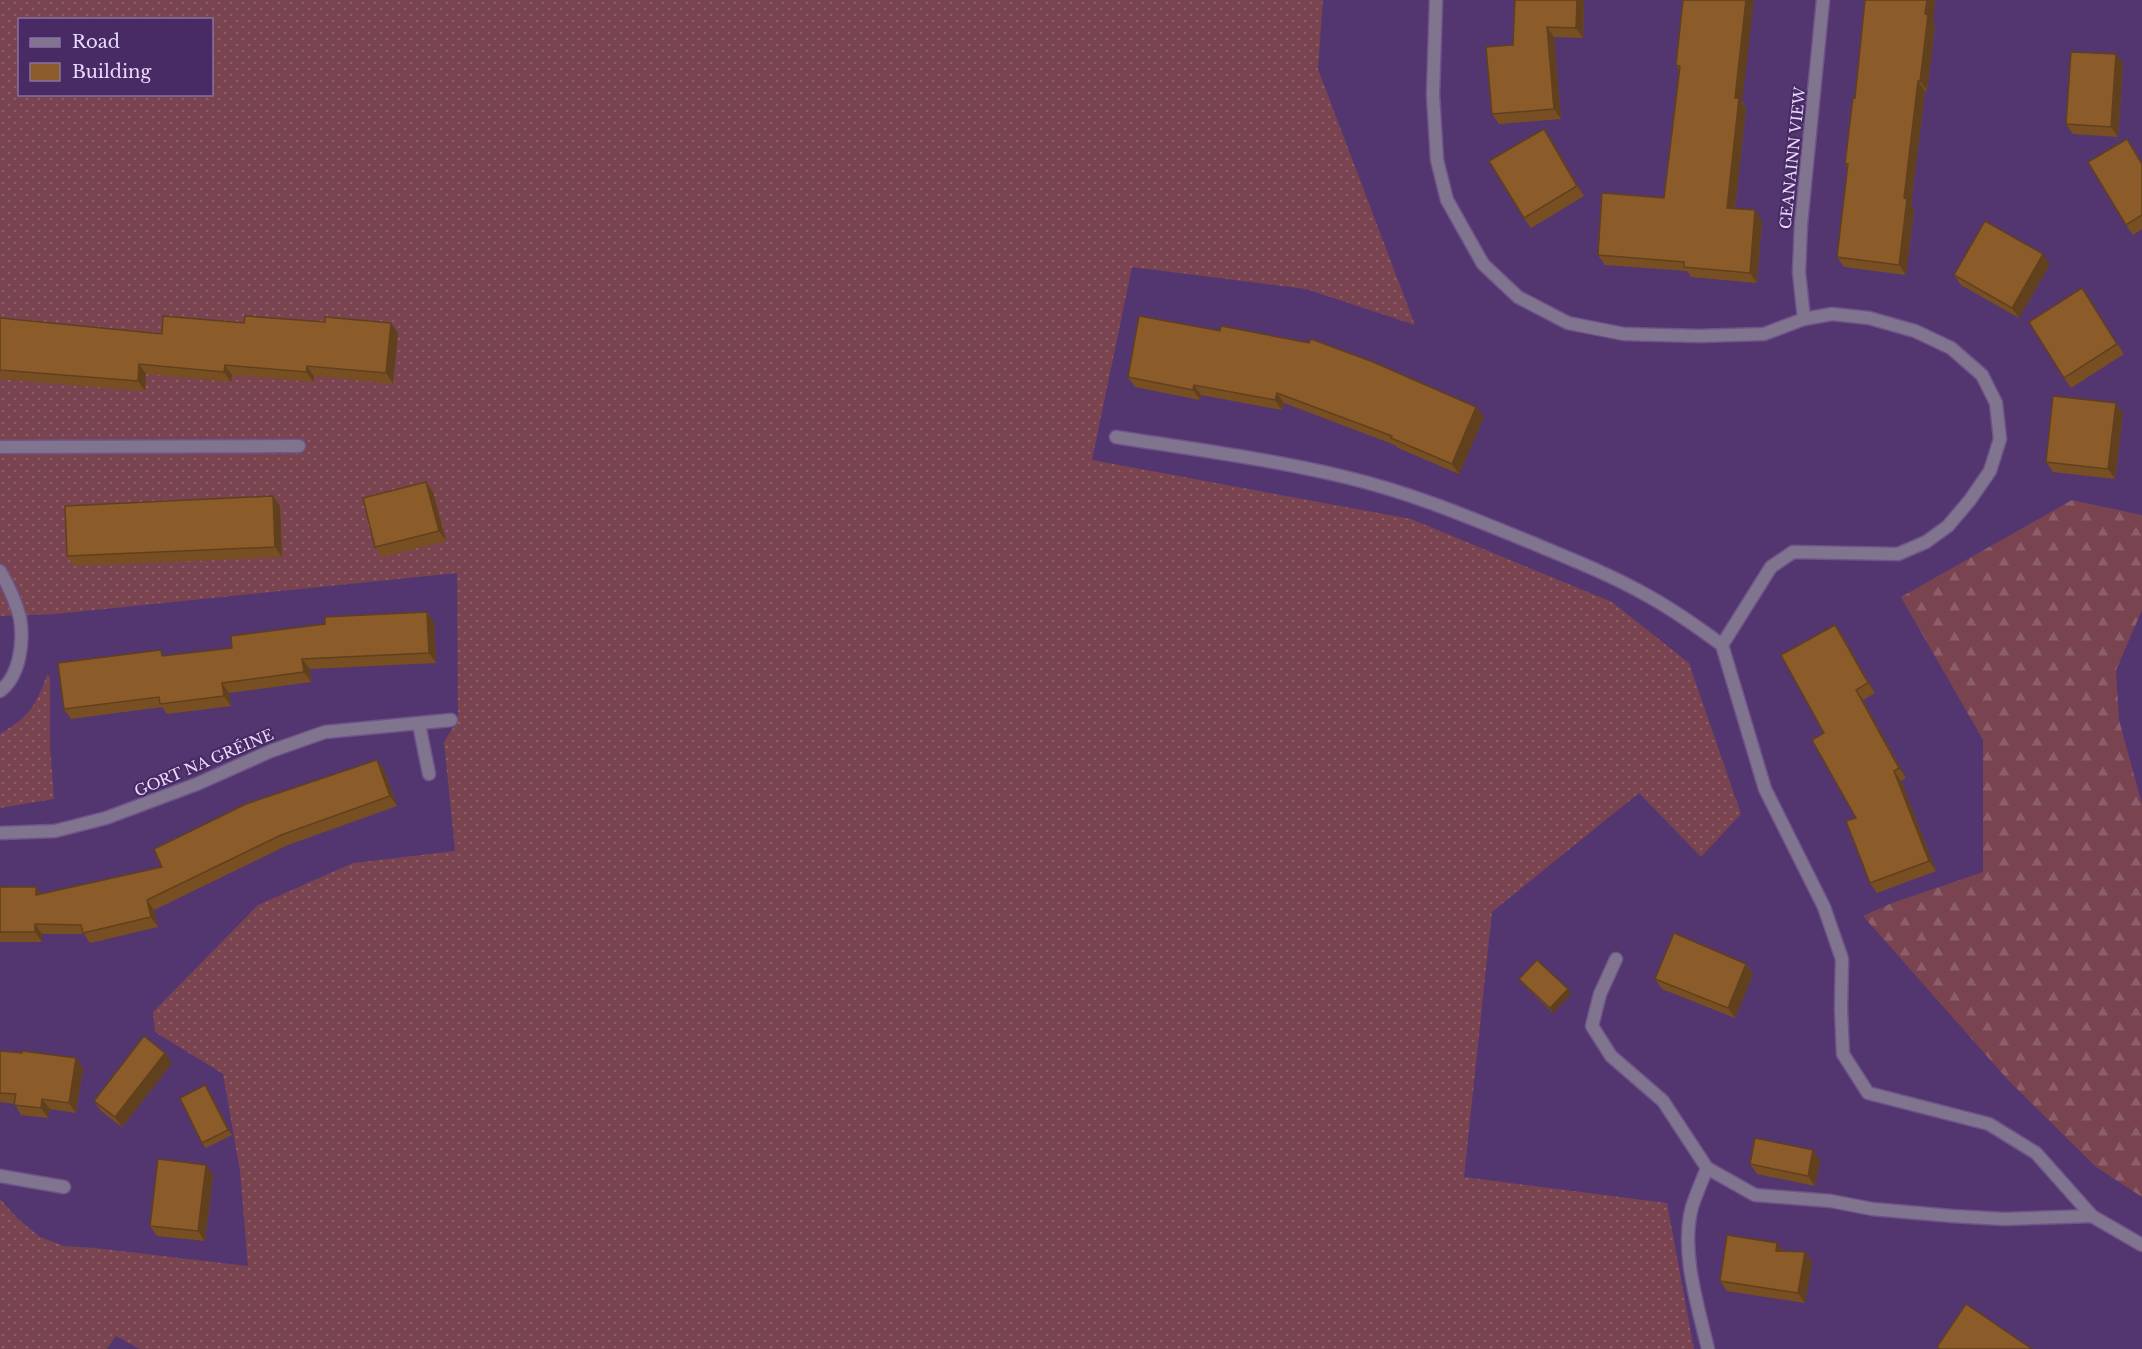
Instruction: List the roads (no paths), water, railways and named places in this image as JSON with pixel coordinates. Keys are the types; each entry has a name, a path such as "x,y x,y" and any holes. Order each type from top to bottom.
{"street":[{"path":"1436,0 1433,95 1437,160 1447,200 1483,264 1518,297 1568,322 1624,334 1699,336 1764,334 1804,319 1832,314 1869,318 1915,331 1951,348 1982,375 1996,403 2000,439 1990,471 1948,526 1926,542 1898,554 1793,552 1771,567 1722,645"},
{"name":"CEANAINN VIEW","path":"1804,319 1799,272 1801,224 1824,0"},
{"path":"1116,437 1345,477 1406,494 1466,515 1589,567 1649,596 1693,623 1722,645 1765,789 1824,907 1842,959 1843,1054 1868,1093 1989,1124 2036,1153 2092,1215 2142,1245"},
{"path":"0,447 299,446"},
{"path":"0,571 10,589 20,619 20,657 10,684 0,691"},
{"name":"GORT NA GRÉINE","path":"0,833 55,831 106,818 197,784 271,751 325,732 451,720"},
{"path":"419,724 429,774"},
{"path":"1616,959 1600,994 1592,1026 1611,1056 1663,1101 1707,1168 1755,1195 1831,1201 1872,1209 1952,1216 2004,1219 2092,1215"},
{"path":"1707,1168 1692,1209 1689,1233 1690,1273 1708,1349"},
{"path":"0,1176 64,1187"}]}
